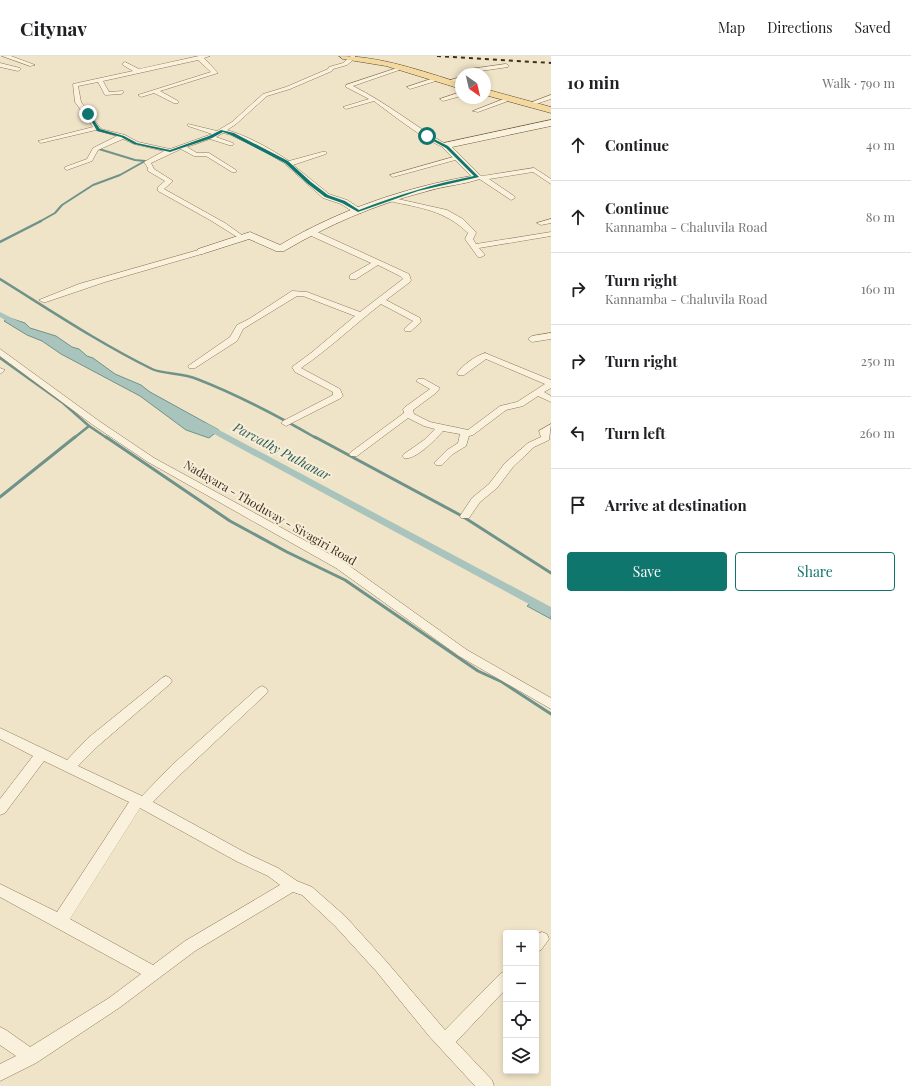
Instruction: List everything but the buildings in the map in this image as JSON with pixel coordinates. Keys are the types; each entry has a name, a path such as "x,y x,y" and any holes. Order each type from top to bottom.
{"main road":[{"path":"348,57 388,64 455,84"},
{"path":"491,94 551,110"},
{"path":"480,177 457,158 447,147 447,145 551,122"},
{"path":"202,251 250,235 280,250 310,232 358,211 440,184 480,177"}],"street":[{"path":"0,60 5,56 32,65"},
{"path":"142,95 215,73 203,57 147,66 138,71 75,85 78,102 98,130 123,136 136,143 170,151"},
{"path":"242,238 204,213 160,190 160,188 170,181 150,170 151,168 147,162 170,151 220,132 234,123 265,95 288,88 330,70 331,68 345,64 348,57"},
{"path":"125,64 138,71"},
{"path":"0,65 18,69"},
{"path":"491,68 506,66"},
{"path":"402,68 348,86 375,99 427,136 447,147"},
{"path":"410,87 437,79"},
{"path":"100,80 107,94 121,92"},
{"path":"447,82 455,80"},
{"path":"154,91 176,102"},
{"path":"443,99 455,96"},
{"path":"530,104 551,97"},
{"path":"346,107 375,99"},
{"path":"476,112 509,99"},
{"path":"190,125 196,128 233,134 266,150 288,164 326,196 344,202 358,211"},
{"path":"41,141 96,128"},
{"path":"67,168 90,160 95,149 123,136"},
{"path":"210,137 231,144"},
{"path":"181,147 196,155 207,154 234,171"},
{"path":"288,164 324,153"},
{"path":"393,174 457,158"},
{"path":"480,177 534,170 551,182"},
{"path":"480,177 511,198"},
{"path":"392,199 444,212 460,221 472,233 469,239 481,255"},
{"path":"541,223 551,221"},
{"path":"286,423 338,396 337,391 298,370 296,367 314,355 361,314 407,280 406,276 403,274 310,232"},
{"path":"475,246 551,234"},
{"path":"43,300 94,282 141,270 202,251"},
{"path":"353,277 376,262"},
{"path":"192,366 234,339 240,328 295,293 304,294 358,315 361,314"},
{"path":"380,300 417,320 418,322 408,329"},
{"path":"532,339 551,336"},
{"name":"Nadayara - Thoduvay - Sivagiri Road","path":"0,352 96,423 151,460 340,565 463,653 551,704"},
{"path":"461,373 485,356 551,384"},
{"path":"410,416 408,409 435,388 421,381"},
{"path":"354,454 407,416 414,416 428,424 470,433 503,408 520,404 551,384"},
{"path":"538,393 551,399"},
{"path":"407,456 427,442 442,427"},
{"path":"465,516 476,500 494,486 509,465 531,445 546,438 544,430 551,427"},
{"path":"439,463 450,452 462,444 465,433"},
{"path":"69,767 93,742 166,681"},
{"path":"60,921 141,802 262,691"},
{"path":"0,733 141,802 241,857 273,872 292,885 307,891 340,921 445,1042 486,1086"},
{"path":"0,809 42,754"},
{"path":"0,1073 30,1057 114,1004 190,946 292,885"},
{"path":"0,890 154,973"},
{"path":"445,1042 503,981"},
{"path":"0,1035 30,1057"}],"water":[{"path":"10,318 25,323 30,328 56,336 72,347 79,349 87,356 93,358 115,374 141,385 150,392 219,430 209,438 186,430 140,396 61,354 42,341 27,335 4,321"},
{"path":"534,600 551,609 551,619 527,606"}],"waterway":[{"path":"39,222 55,213 62,205 93,185 120,175 145,161 135,160 99,149"},
{"path":"0,242 41,221"},
{"path":"0,279 132,359 156,371 191,377 212,385 258,406 316,438"},
{"name":"Parvathy Puthanar","path":"0,314 19,325"},
{"path":"0,358 63,403 89,426"},
{"path":"74,438 89,426"},
{"path":"89,426 107,438"},
{"name":"Parvathy Puthanar","path":"206,426 551,612"},
{"path":"0,497 75,437"},
{"path":"106,437 230,521 287,552 345,580 478,671 502,682 551,714"},
{"path":"315,437 462,516 551,573"}],"railway":[{"path":"437,56 551,63"}],"route":[{"path":"88,114 98,130 123,136 126,140 132,142 170,151 210,137 222,131 233,134 266,150 286,162 326,196 344,202 358,211 416,190 477,177 447,147 427,136"}]}
